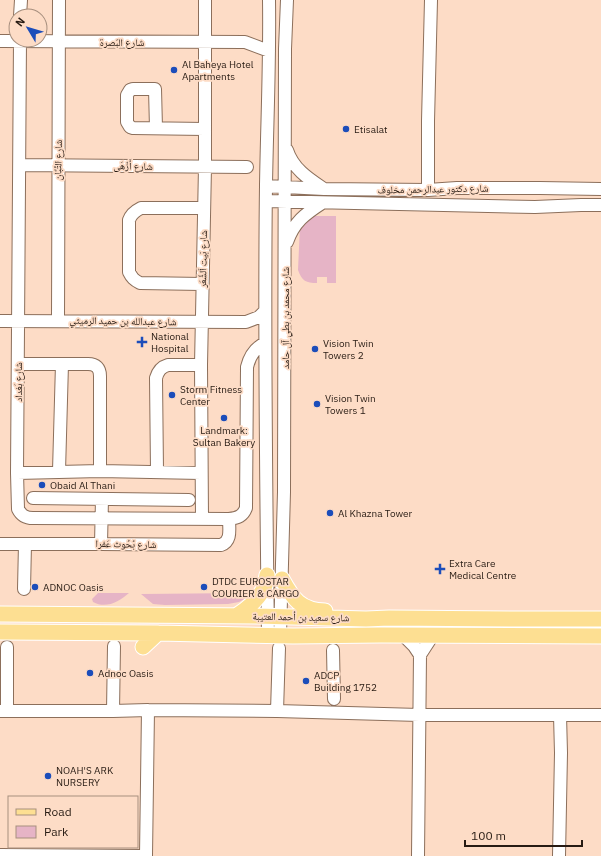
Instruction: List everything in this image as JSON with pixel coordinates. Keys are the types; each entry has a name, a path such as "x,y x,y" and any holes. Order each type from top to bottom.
{"main road":[{"path":"236,616 246,610 275,577 293,598 305,607 318,611 354,612 366,619"},
{"name":"شارع سعيد بن أحمد العتيبة","path":"0,614 95,614 366,619 601,619"},
{"name":"شارع سعيد بن أحمد العتيبة","path":"0,632 158,633 276,639 402,635 601,636"},
{"path":"143,647 158,633"}],"street":[{"name":"شارع التَّبَّان","path":"58,320 59,0"},
{"name":"شارع بَيت اَلشَّعَر","path":"202,519 201,365 205,167 205,0"},
{"name":"شارع محمد بن بطي آل حامد","path":"269,0 266,186 265,431 275,577"},
{"name":"شارع محمد بن بطي آل حامد","path":"277,711 276,639 274,617 275,577 284,492 285,49 287,0"},
{"path":"428,190 431,0"},
{"name":"شارع البَصرة","path":"245,42 258,37 269,29"},
{"name":"شارع البَصرة","path":"48,41 245,42 269,51"},
{"name":"شارع بَغداد","path":"20,48 18,509 20,513 28,518 229,519"},
{"path":"156,128 205,129"},
{"path":"285,145 290,158 297,169 324,189"},
{"name":"شارع أَزْهَى","path":"20,165 247,167"},
{"name":"شارع دكتور عبدالرحمن مخلوف","path":"266,186 324,189 428,190 457,188 601,189"},
{"name":"شارع دكتور عبدالرحمن مخلوف","path":"266,201 535,207 601,205"},
{"path":"285,247 291,232 298,222 306,213 322,203"},
{"path":"202,284 140,283 135,281 129,272 129,220 133,212 141,208 204,208"},
{"path":"265,309 285,307"},
{"name":"شارع عبدالله بن حميد الرميثي","path":"0,320 246,322 259,317 265,309"},
{"path":"229,519 239,517 246,508 247,367 251,355 265,339 258,329 246,322"},
{"path":"18,364 92,364 96,366 100,372 100,471"},
{"path":"59,471 62,364"},
{"path":"157,472 157,373 164,366 168,365 201,365"},
{"path":"17,473 59,471 201,473"},
{"path":"34,498 188,500"},
{"path":"102,499 102,544"},
{"name":"شارع بُحُوث عَفرا","path":"0,544 221,545 228,540 229,519"},
{"path":"24,589 25,544"},
{"path":"402,635 414,646 420,655"},
{"path":"418,856 420,655 433,635"},
{"path":"113,711 114,646"},
{"path":"7,647 4,711 148,710 277,711 419,715 601,715"},
{"path":"334,650 334,699"},
{"path":"146,856 148,710"},
{"path":"559,856 561,753 560,715"},
{"path":"0,855 143,856"}],"green space":[{"path":"311,216 336,216 336,283 327,283 327,277 317,277 317,283 307,282 301,277 298,270 300,226"},
{"path":"98,593 129,593 117,602 103,605 93,602 92,599"},
{"path":"245,593 248,597 239,602 228,604 165,605 153,604 141,594"}],"place":[{"name":"Al Baheya Hotel Apartments","path":"174,70"},
{"name":"Etisalat","path":"346,129"},
{"name":"National Hospital","path":"142,342"},
{"name":"Vision Twin Towers 2","path":"315,349"},
{"name":"Storm Fitness Center","path":"172,395"},
{"name":"Vision Twin Towers 1","path":"317,404"},
{"name":"Landmark: Sultan Bakery","path":"224,418"},
{"name":"Obaid Al Thani","path":"42,485"},
{"name":"Al Khazna Tower","path":"330,513"},
{"name":"Extra Care Medical Centre","path":"440,569"},
{"name":"ADNOC Oasis","path":"35,587"},
{"name":"DTDC EUROSTAR COURIER & CARGO","path":"204,587"},
{"name":"Adnoc Oasis","path":"90,673"},
{"name":"ADCP Building 1752","path":"306,681"},
{"name":"NOAH'S ARK NURSERY","path":"48,776"}]}
